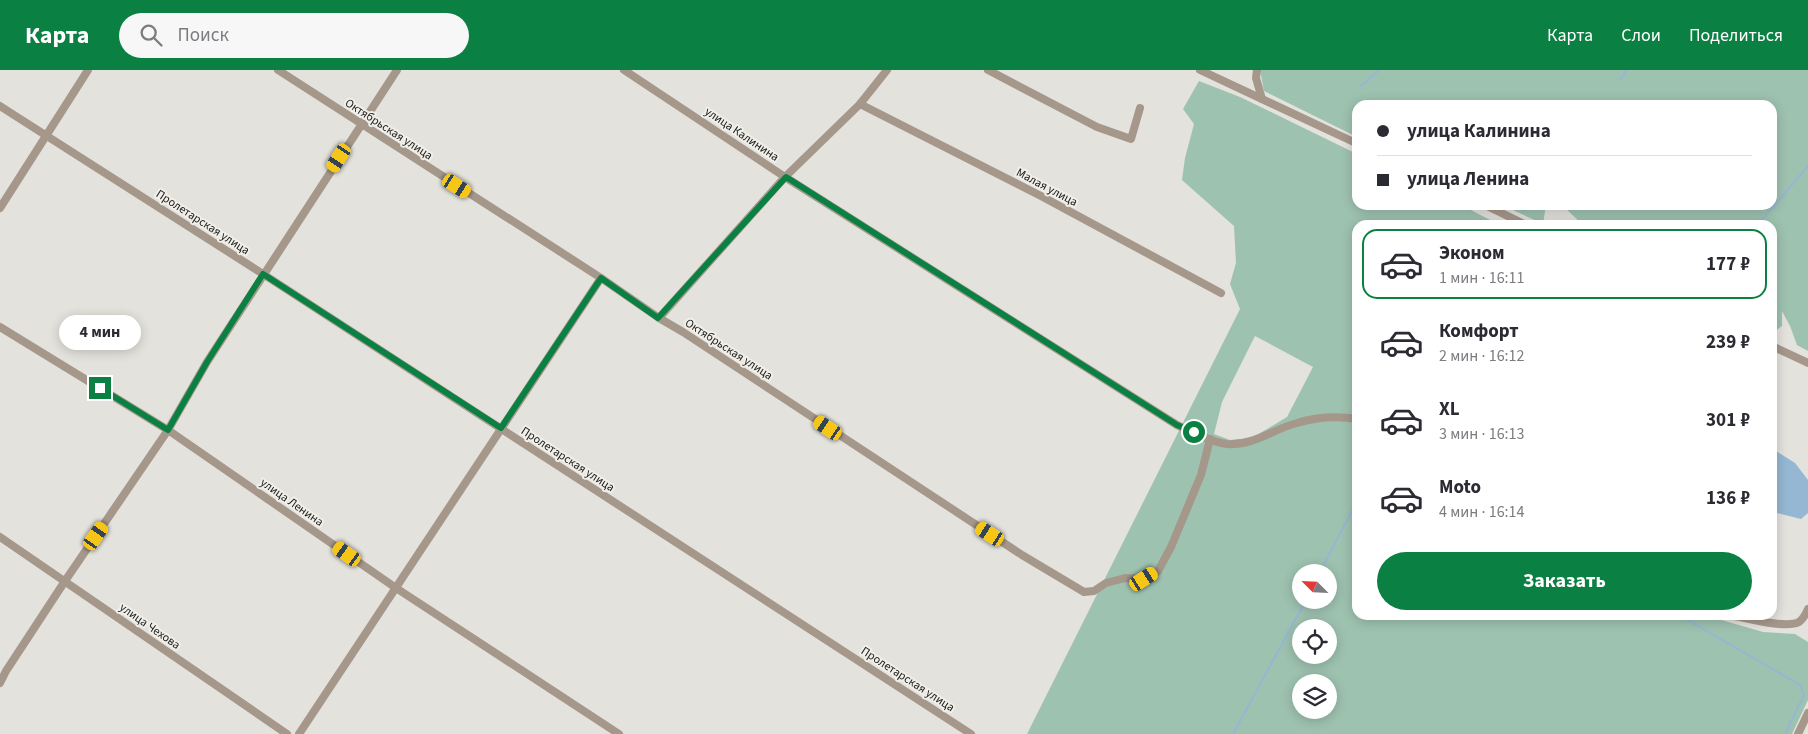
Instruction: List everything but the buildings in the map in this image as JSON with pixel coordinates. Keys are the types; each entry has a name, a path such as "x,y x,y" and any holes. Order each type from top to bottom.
{"street":[{"path":"0,208 88,70"},
{"name":"Октябрьская улица","path":"278,70 601,278 658,318 683,332 1050,573 1084,592 1094,591 1106,583 1125,578 1144,579 1158,570 1171,547 1202,475 1210,439"},
{"path":"0,683 65,581 168,430 207,362 397,70"},
{"name":"улица Калинина","path":"624,70 786,177 1177,425 1210,439 1228,444 1250,442 1296,423 1344,417 1352,418"},
{"path":"658,318 786,177 860,104 887,70"},
{"path":"988,70 1097,126 1131,139 1140,108"},
{"path":"1200,70 1352,141"},
{"path":"1257,70 1256,78 1262,99"},
{"name":"Малая улица","path":"860,104 1042,196 1221,293"},
{"name":"Пролетарская улица","path":"0,106 263,274 971,734"},
{"path":"1495,210 1516,220"},
{"path":"300,734 601,278"},
{"name":"улица Ленина","path":"0,327 168,430 396,588 619,734"},
{"path":"1777,348 1808,363"},
{"name":"улица Чехова","path":"0,537 287,734"},
{"path":"1759,620 1793,625 1805,623 1808,609"},
{"path":"1798,734 1808,713"}],"green space":[{"path":"1260,70 1808,70 1808,351 1797,345 1782,311 1782,326 1777,330 1777,220 1578,220 1567,210 1777,210 1777,100 1352,100 1352,135 1264,91"},
{"path":"1199,81 1240,97 1352,152 1352,210 1471,210 1490,220 1352,220 1352,620 1721,620 1763,632 1795,634 1808,642 1808,700 1792,734 1027,734 1240,309 1230,284 1236,263 1234,226 1182,180 1185,158 1194,124 1183,109","holes":["1255,336 1313,367 1287,417 1252,438 1230,440 1214,434 1222,402"]},
{"path":"1513,210 1545,210 1544,220 1534,220"}],"water":[{"path":"1777,452 1795,463 1808,480 1808,513 1801,519 1777,513"}],"waterway":[{"path":"1361,86 1379,70"},
{"path":"1620,79 1627,70"},
{"path":"1777,203 1808,166"},
{"path":"1762,220 1771,210"},
{"path":"1324,564 1352,511"},
{"path":"1233,734 1301,609"},
{"path":"1688,620 1800,685 1804,695 1785,734"}],"route":[{"path":"100,388 168,430 207,362 263,274 501,428 601,278 658,318 786,177 1177,425 1194,432"}]}
